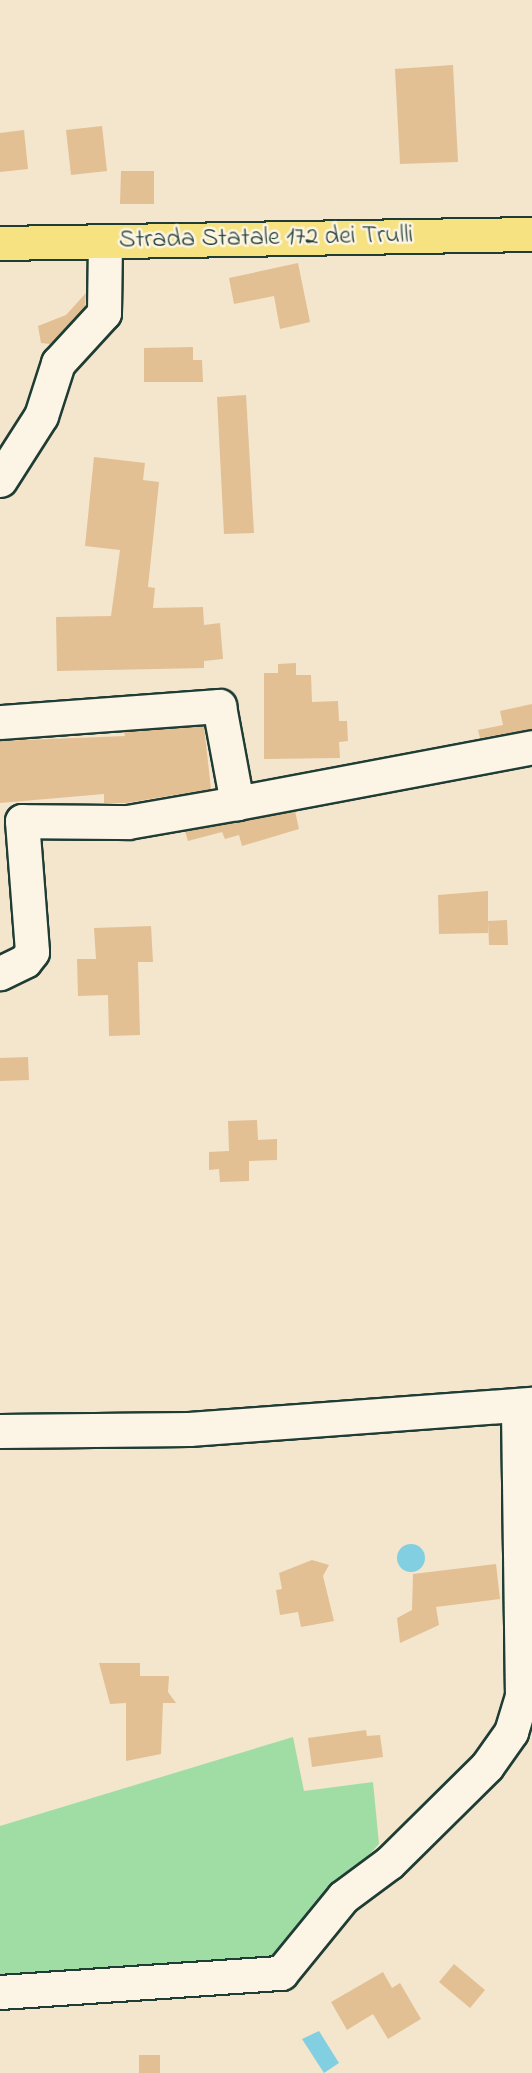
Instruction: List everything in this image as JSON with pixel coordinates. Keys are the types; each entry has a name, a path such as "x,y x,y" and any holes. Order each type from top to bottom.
{"main road":[{"name":"Strada Statale 172 dei Trulli","path":"0,243 532,234"}],"street":[{"path":"0,480 41,416 58,363 104,312 105,242"},
{"path":"0,722 219,706 237,803"},
{"path":"0,973 25,961 32,952 11,822 128,822 532,747"},
{"path":"0,1431 189,1429 525,1405 522,1696 512,1732 487,1766 390,1863 343,1898 281,1972 0,1992"}],"green space":[{"path":"293,1737 304,1791 373,1782 379,1844 274,1955 239,1967 0,1980 0,1826"}],"water":[{"path":"411,1544 421,1548 425,1558 421,1568 411,1572 401,1568 397,1558 401,1548"},
{"path":"319,2031 339,2063 324,2073 302,2039"}],"building":[{"path":"453,65 458,162 400,164 395,69"},
{"path":"102,126 107,171 71,175 66,130"},
{"path":"24,130 28,169 0,172 0,133"},
{"path":"121,171 154,171 154,204 120,204"},
{"path":"298,263 310,322 280,329 274,296 234,304 229,278"},
{"path":"86,293 85,306 50,344 41,343 38,326 66,315"},
{"path":"193,347 193,360 202,360 203,382 144,382 144,348"},
{"path":"246,395 254,533 224,534 217,397"},
{"path":"94,457 145,463 143,480 159,482 148,587 155,588 153,608 203,607 204,625 220,623 223,659 204,661 204,668 57,671 56,617 111,616 120,550 85,546"},
{"path":"296,663 296,675 311,675 312,702 338,701 339,721 347,721 348,741 339,742 340,758 264,759 264,673 278,673 278,664"},
{"path":"532,704 532,729 480,738 478,730 503,725 500,711"},
{"path":"204,726 211,789 126,803 104,803 104,794 0,803 0,741 125,736 124,732"},
{"path":"295,811 299,829 242,846 239,835 225,839 222,832 188,841 185,831"},
{"path":"488,891 488,933 439,934 438,895"},
{"path":"507,920 508,945 489,945 488,921"},
{"path":"151,926 153,962 138,962 140,1035 109,1036 108,995 78,996 77,959 96,959 94,928"},
{"path":"28,1057 29,1080 0,1081 0,1058"},
{"path":"257,1120 258,1140 277,1139 277,1160 249,1161 249,1181 220,1182 219,1169 209,1170 209,1152 229,1151 228,1121"},
{"path":"312,1560 329,1565 323,1576 334,1621 301,1627 298,1612 280,1615 276,1590 282,1589 279,1573"},
{"path":"496,1564 500,1599 436,1607 439,1625 400,1643 397,1618 412,1610 413,1574"},
{"path":"99,1663 140,1663 140,1676 169,1676 168,1692 176,1703 163,1703 161,1754 126,1761 126,1703 110,1704"},
{"path":"366,1730 367,1736 380,1735 383,1757 312,1767 308,1738"},
{"path":"454,1964 485,1990 470,2008 439,1982"},
{"path":"383,1972 392,1988 400,1983 421,2019 388,2039 373,2014 347,2030 331,2002"},
{"path":"139,2055 160,2055 160,2073 139,2073"}]}
